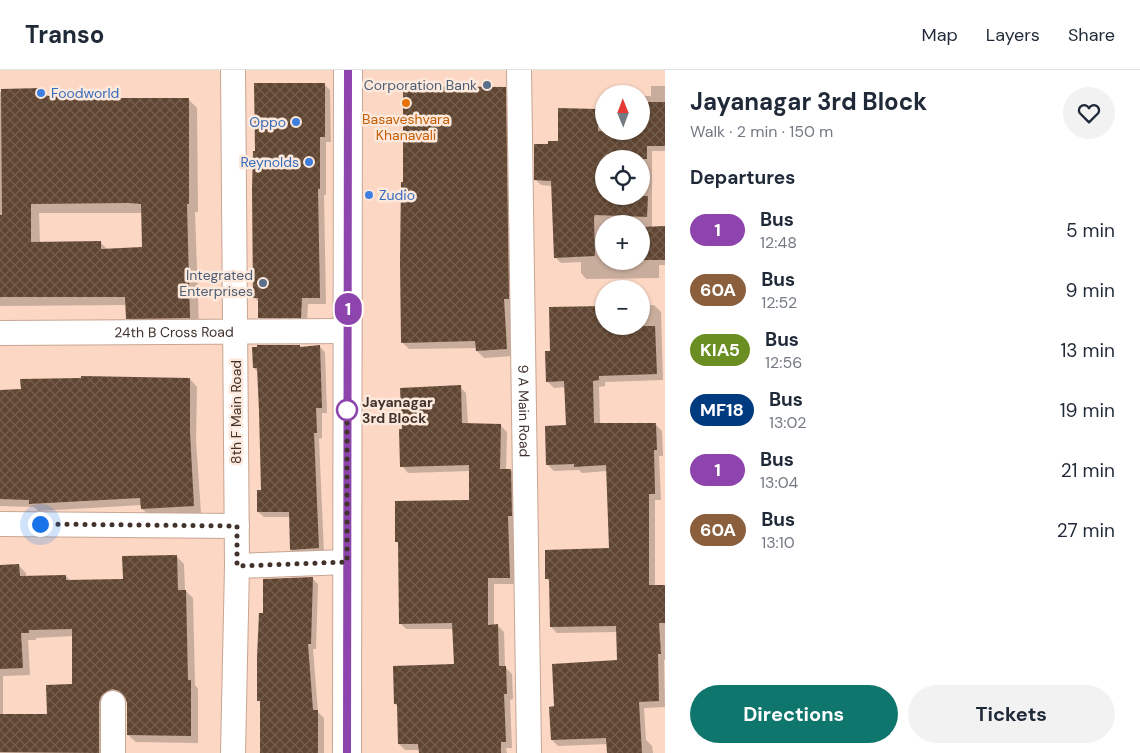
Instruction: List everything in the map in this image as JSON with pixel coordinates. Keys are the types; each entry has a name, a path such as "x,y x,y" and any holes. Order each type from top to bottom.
{"main road":[{"path":"346,753 348,70"}],"street":[{"name":"8th F Main Road","path":"233,70 237,526 233,753"},
{"name":"9 A Main Road","path":"520,70 529,753"},
{"name":"24th B Cross Road","path":"0,333 348,331"},
{"path":"0,524 237,526"},
{"path":"237,566 347,562"},
{"path":"113,703 114,753"}],"building":[{"path":"254,83 325,83 325,137 320,137 320,189 318,189 320,298 302,298 301,318 258,318 258,298 253,298 252,188 253,151 255,151"},
{"path":"403,86 506,87 509,299 504,299 507,349 476,351 475,341 401,343 400,262 401,182 403,182"},
{"path":"42,88 42,96 117,95 117,98 189,98 189,204 187,204 190,318 126,319 125,297 0,297 0,215 2,215 1,89","holes":["31,204 141,204 142,247 101,249 101,241 31,242"]},
{"path":"650,102 665,102 665,146 647,146 647,150 595,150 595,205 648,205 647,215 595,215 595,256 554,258 551,181 534,180 534,144 548,144 548,141 558,141 558,108 595,109 595,140 650,140"},
{"path":"665,226 665,260 650,260 650,227"},
{"path":"595,306 595,335 650,335 650,326 655,326 657,374 599,376 599,380 593,381 594,423 656,423 657,450 654,450 655,494 649,494 649,585 665,585 665,623 659,623 661,654 658,654 659,701 639,702 642,753 607,753 606,738 551,740 549,707 554,706 552,664 617,660 616,626 550,627 549,579 545,579 545,550 609,548 606,465 574,467 574,464 546,465 545,426 566,425 564,381 546,382 545,351 550,351 549,307"},
{"path":"257,345 300,345 300,347 320,345 322,408 316,408 317,433 314,433 319,548 290,550 289,512 257,512 257,490 261,490 259,411 257,368 253,368 252,347 257,347"},
{"path":"81,376 190,378 190,433 194,506 141,509 140,498 29,504 29,500 0,499 0,390 21,389 20,379 81,378"},
{"path":"461,385 462,423 501,424 500,469 511,469 512,516 508,516 510,578 488,578 488,625 498,624 499,666 506,666 507,694 504,694 506,742 501,742 501,753 419,753 418,744 398,744 397,704 394,704 393,666 454,664 452,623 399,624 398,542 395,542 395,501 469,500 469,465 400,467 399,429 402,429 400,388"},
{"path":"177,555 178,590 186,590 188,680 191,680 191,736 127,735 127,703 125,697 119,691 113,689 101,696 99,703 99,753 0,752 0,714 47,714 46,685 72,684 72,629 29,630 29,633 21,633 23,668 0,669 0,565 19,564 20,576 66,575 66,580 123,579 122,556"},
{"path":"313,577 311,644 308,644 313,710 318,710 318,753 260,753 260,701 257,701 257,657 259,613 263,613 263,579"}],"bus line":[{"name":"1","path":"347,753 348,70"}],"place":[{"name":"Corporation Bank","path":"487,85"},
{"name":"Foodworld","path":"41,93"},
{"name":"Basaveshvara Khanavali","path":"406,103"},
{"name":"Oppo","path":"296,122"},
{"name":"Reynolds","path":"309,162"},
{"name":"Zudio","path":"369,195"},
{"name":"Integrated Enterprises","path":"263,283"},
{"name":"Jayanagar 3rd Block","path":"347,410"}],"route":[{"path":"40,524 237,526 237,566 347,562 347,410"}]}
